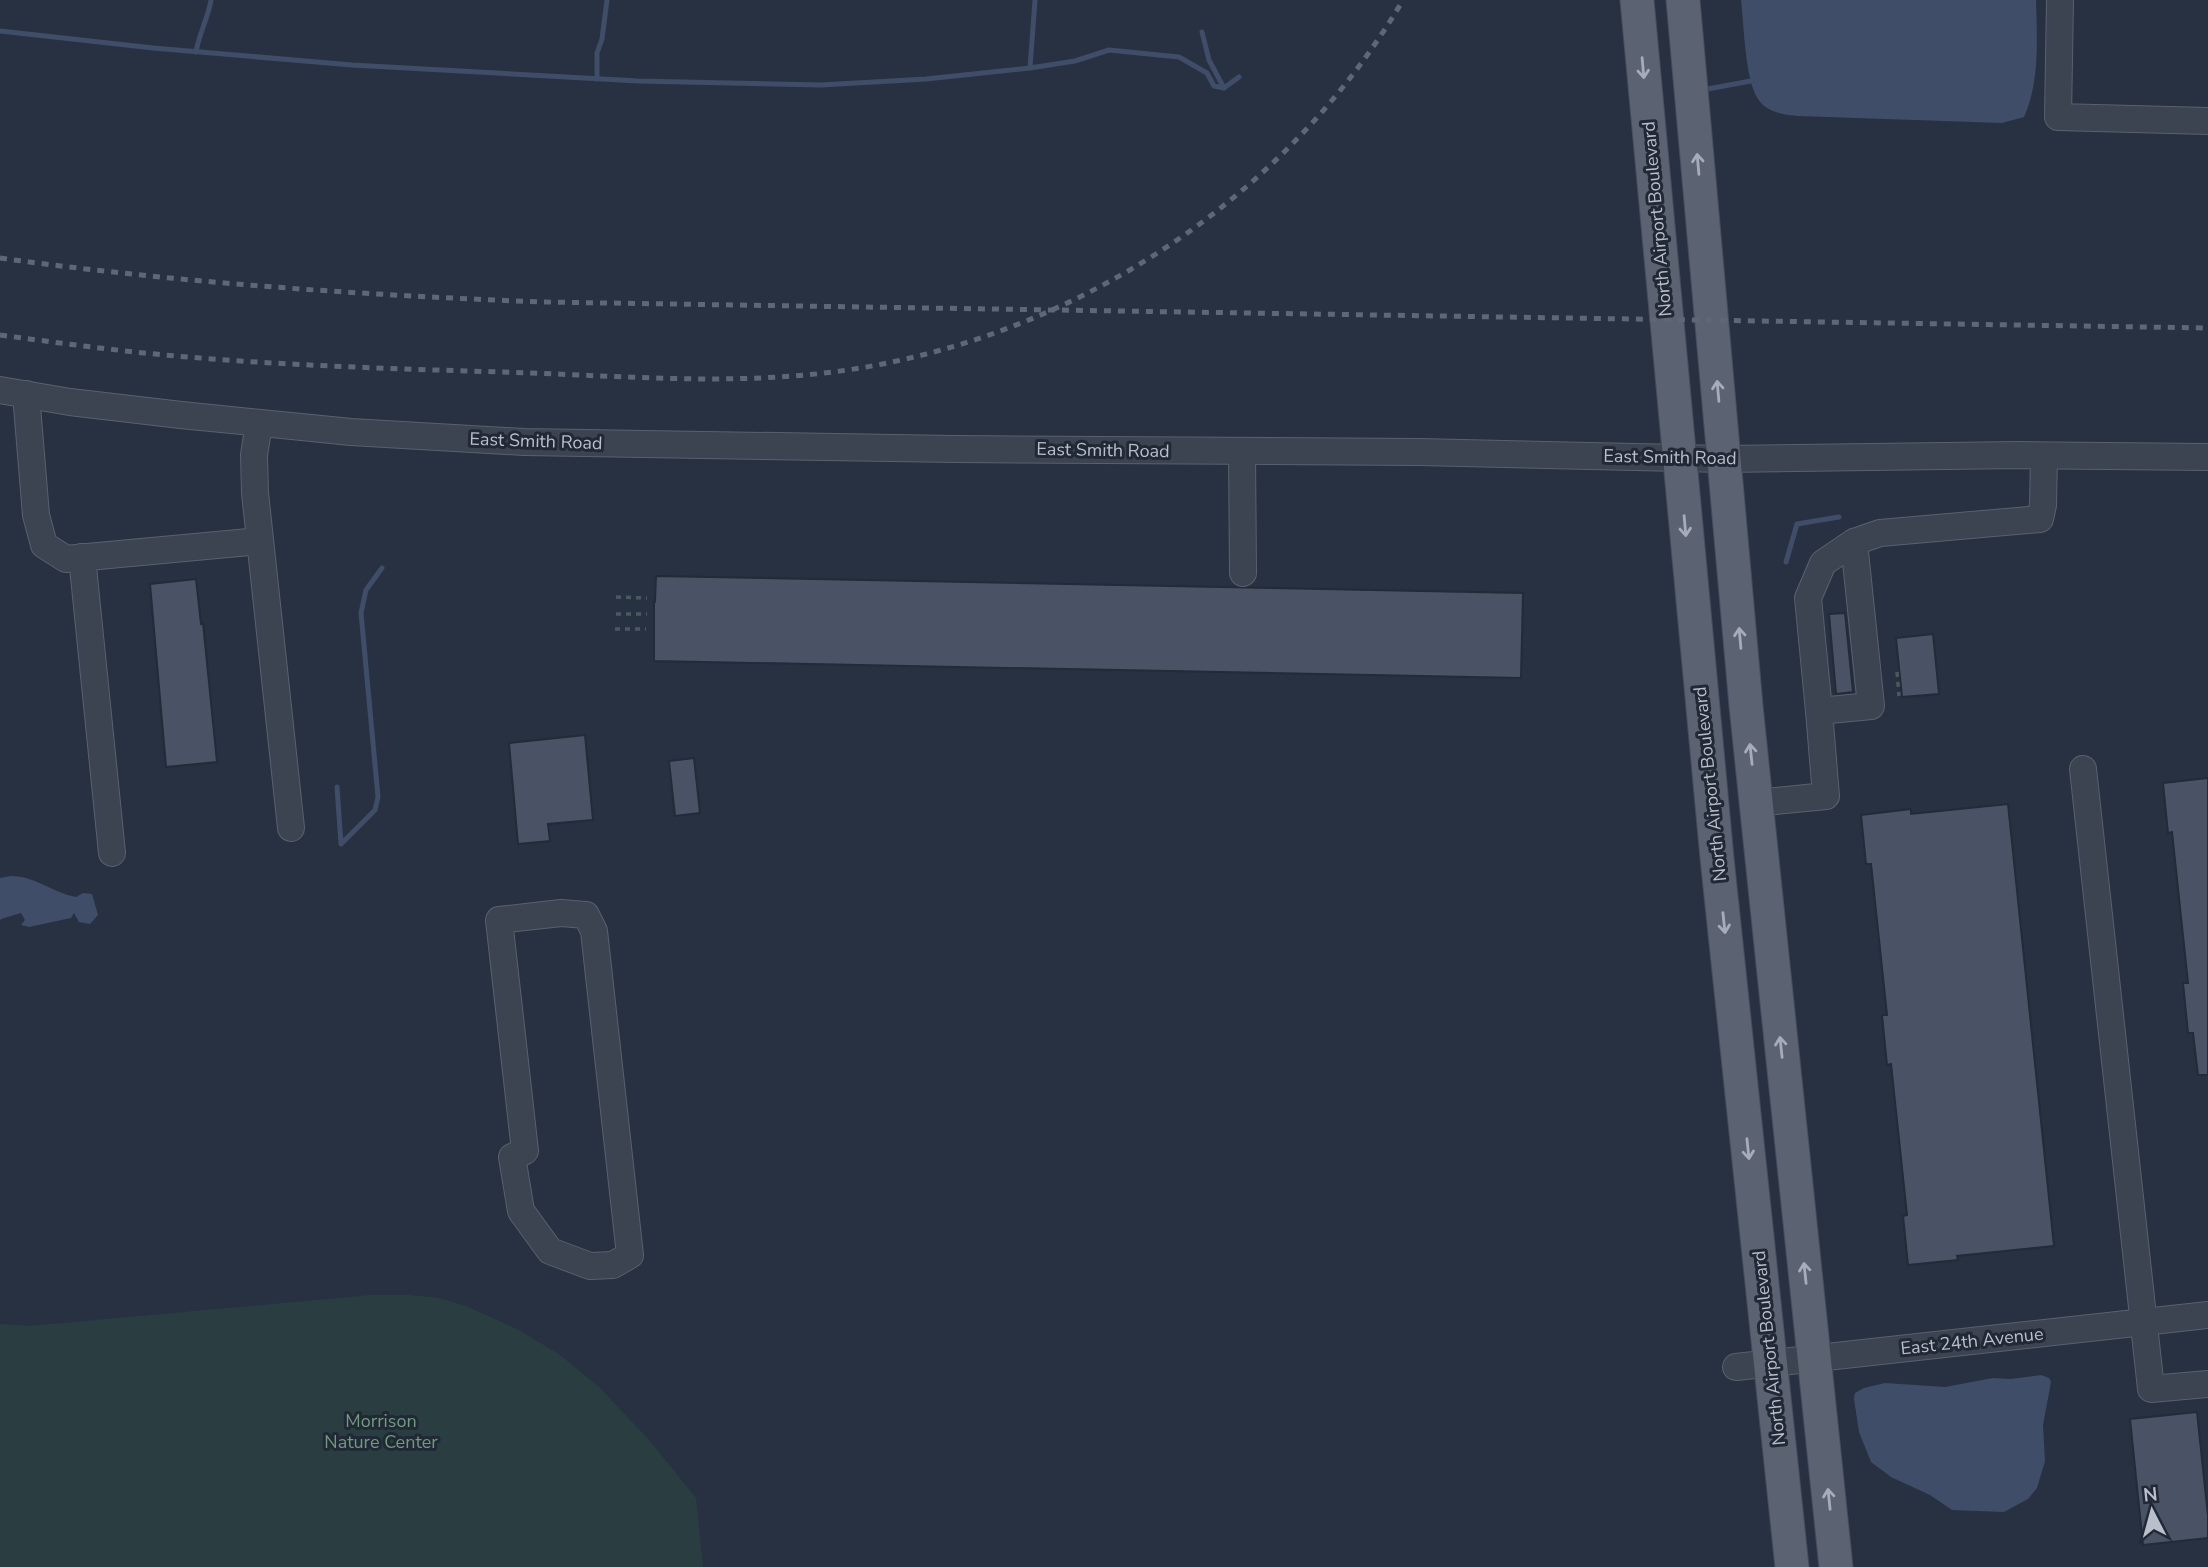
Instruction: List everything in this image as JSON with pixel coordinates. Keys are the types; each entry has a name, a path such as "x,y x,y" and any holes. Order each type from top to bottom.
{"main road":[{"name":"North Airport Boulevard","path":"1637,0 1717,858 1792,1567"},
{"path":"1683,0 1756,803 1836,1567"}],"street":[{"path":"2060,0 2058,117 2208,121"},
{"name":"East Smith Road","path":"0,390 82,403 259,423 351,432 524,442 1419,452 1724,459 2208,457"},
{"path":"26,394 36,515 44,545 66,559 260,541"},
{"path":"259,423 254,455 260,541 291,828"},
{"path":"1242,451 1244,573"},
{"path":"1756,803 1826,796 1808,598 1823,563 1854,541 1880,533 2040,519 2043,505 2044,456"},
{"path":"1819,711 1871,706 1854,541"},
{"path":"82,558 112,853"},
{"path":"2083,768 2151,1389 2208,1384"},
{"path":"561,913 586,915 594,932 630,1255 613,1265 590,1266 550,1251 521,1211 512,1157 524,1151 499,920 561,913"},
{"name":"East 24th Avenue","path":"1736,1367 2208,1315"}],"path":[{"path":"616,597 647,598"},
{"path":"616,614 647,614"},
{"path":"615,629 646,629"},
{"path":"1897,672 1899,696"}],"green space":[{"name":"Morrison Nature Center","path":"371,1295 439,1298 466,1306 519,1330 560,1355 599,1387 650,1441 696,1498 703,1567 0,1567 0,1324 30,1326"}],"water":[{"path":"1741,0 2036,0 2035,74 2024,117 2002,123 1798,116 1770,110 1758,99 1750,79"},
{"path":"11,876 28,879 76,897 83,893 92,894 98,915 90,924 79,922 74,913 71,918 29,927 21,925 25,920 21,913 0,921 0,878"},
{"path":"2041,1375 2049,1378 2051,1382 2043,1425 2045,1461 2037,1488 2028,1499 2004,1512 1952,1510 1930,1495 1891,1477 1871,1462 1859,1432 1854,1399 1855,1393 1864,1388 1885,1383 1945,1387 1993,1378 2011,1379"}],"building":[{"path":"656,576 1523,593 1521,678 654,661"},
{"path":"196,579 217,762 166,767 150,584"},
{"path":"1845,613 1853,692 1836,694 1829,614"},
{"path":"1933,634 1939,694 1902,697 1896,638"},
{"path":"585,735 593,820 548,824 550,841 518,844 509,743"},
{"path":"694,758 700,813 675,816 669,761"},
{"path":"2208,778 2208,1075 2198,1075 2193,1033 2188,1033 2183,983 2188,983 2172,832 2168,833 2163,783"},
{"path":"2008,804 2054,1246 1957,1256 1958,1260 1908,1265 1903,1216 1907,1215 1891,1064 1887,1065 1882,1015 1887,1015 1871,864 1866,864 1861,815 1911,809 1911,814"},
{"path":"2197,1412 2208,1538 2143,1545 2130,1419"}],"waterway":[{"path":"196,52 211,0"},
{"path":"597,79 597,53 602,39 607,0"},
{"path":"1030,68 1035,0"},
{"path":"0,31 153,48 352,65 638,81 821,85 926,79 1075,61 1109,50 1179,57 1207,73 1214,86 1224,88 1239,77"},
{"path":"1202,32 1209,60 1224,88"},
{"path":"1702,90 1751,81"},
{"path":"1786,562 1797,524 1839,517"},
{"path":"337,787 341,844 375,810 378,797 361,613 366,590 382,568"}],"railway":[{"path":"0,335 125,351 238,361 709,379 833,372 920,356 1004,330 1084,295 1161,251 1232,199 1296,140 1354,73 1403,0"},
{"path":"0,258 271,287 543,302 2208,328"}]}
